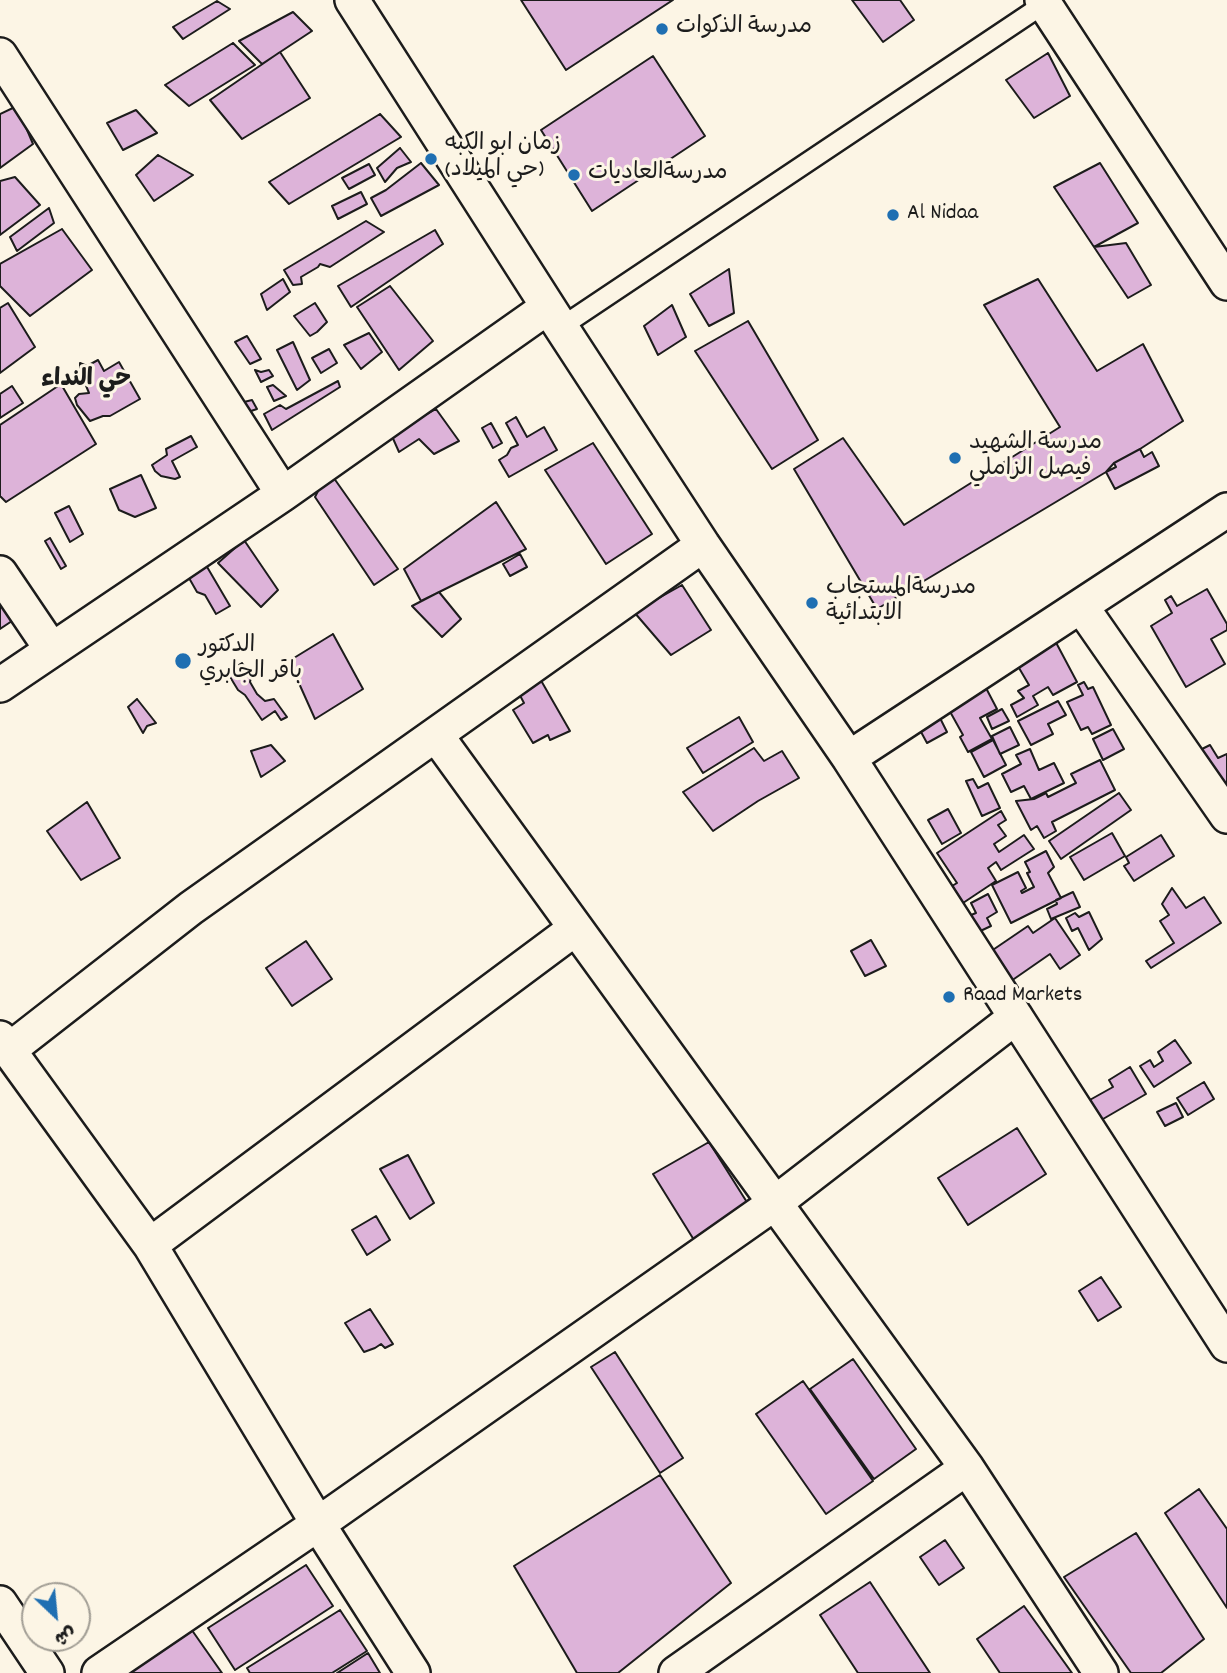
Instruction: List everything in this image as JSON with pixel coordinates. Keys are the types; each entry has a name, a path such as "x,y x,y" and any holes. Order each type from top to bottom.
{"street":[{"path":"352,0 703,545 849,758 1227,1345"},
{"path":"1043,2 1227,283"},
{"path":"0,55 282,494"},
{"path":"0,685 282,494 555,317"},
{"path":"849,758 1227,510"},
{"path":"413,1673 318,1524 150,1245 4,1044 703,545"},
{"path":"0,573 52,650"},
{"path":"1081,606 1227,816"},
{"path":"436,735 967,1468 1101,1673"},
{"path":"150,1245 576,928"},
{"path":"99,1673 318,1524 775,1203 1016,1017"},
{"path":"676,1673 967,1468"},
{"path":"0,1603 47,1673"}],"lane":[{"path":"555,317 1043,2"}],"building":[{"path":"521,0 673,0 566,70"},
{"path":"852,0 900,0 914,20 883,42"},
{"path":"217,1 230,9 183,39 173,27"},
{"path":"293,12 312,31 262,64 239,41"},
{"path":"233,43 255,65 189,106 165,85"},
{"path":"280,52 310,98 242,139 210,100"},
{"path":"1048,53 1070,96 1034,118 1006,80"},
{"path":"653,56 705,136 592,211 541,130"},
{"path":"17,106 33,144 0,168 0,114"},
{"path":"136,110 157,133 123,150 107,123"},
{"path":"380,114 401,137 289,204 269,182"},
{"path":"400,148 411,162 397,168 385,182 377,168"},
{"path":"158,155 193,175 154,201 136,175"},
{"path":"421,163 439,185 381,216 371,198"},
{"path":"1100,163 1138,223 1094,247 1054,187"},
{"path":"369,164 375,175 349,189 342,178"},
{"path":"15,177 40,205 0,235 0,181"},
{"path":"361,192 367,204 338,219 332,206"},
{"path":"49,208 54,223 17,251 10,237"},
{"path":"366,221 384,232 330,267 320,264 301,277 302,284 293,285 284,270"},
{"path":"62,229 92,270 30,316 0,286 0,264"},
{"path":"435,230 443,244 351,307 338,286"},
{"path":"1126,243 1151,285 1128,298 1094,247"},
{"path":"729,269 734,313 709,326 690,294"},
{"path":"283,279 290,292 267,310 261,294"},
{"path":"1038,279 1097,371 1143,344 1183,421 1114,463 1106,472 877,609 794,469 843,438 904,525 1060,427 984,305"},
{"path":"390,286 433,341 399,370 357,307"},
{"path":"8,303 35,347 0,373 0,308"},
{"path":"315,303 327,322 310,336 294,316"},
{"path":"672,305 686,337 658,355 644,326"},
{"path":"748,321 818,440 772,469 695,351"},
{"path":"369,333 382,352 361,369 344,345"},
{"path":"247,336 261,359 250,364 235,342"},
{"path":"293,342 310,380 297,390 277,350"},
{"path":"329,349 337,363 321,373 312,358"},
{"path":"98,360 104,371 119,362 140,399 110,416 90,421 77,405 75,398 79,394 89,393 80,371 80,363 87,366"},
{"path":"255,370 269,370 273,376 261,382"},
{"path":"338,381 340,387 272,430 264,414 280,405 286,409"},
{"path":"61,384 96,444 6,502 0,496 0,425"},
{"path":"273,385 286,396 274,401 267,387"},
{"path":"12,386 23,403 0,418 0,394"},
{"path":"252,400 257,409 248,412 244,402"},
{"path":"436,409 459,441 434,454 419,439 399,452 391,434"},
{"path":"516,417 527,437 544,427 557,450 509,477 499,460 518,445 506,423"},
{"path":"491,423 502,443 493,448 482,428"},
{"path":"191,436 197,447 172,461 180,477 175,479 161,476 155,471 152,465 167,455 166,449"},
{"path":"593,443 652,534 606,564 545,470"},
{"path":"1140,449 1144,457 1152,452 1159,466 1115,489 1106,472 1116,467 1114,463"},
{"path":"331,474 398,569 374,585 315,497"},
{"path":"141,475 156,508 135,517 119,510 110,489"},
{"path":"496,502 526,549 421,601 404,569"},
{"path":"69,506 83,534 70,542 55,513"},
{"path":"50,538 66,566 61,569 45,541"},
{"path":"244,540 278,590 261,607 218,563"},
{"path":"520,554 527,567 510,576 503,564"},
{"path":"203,560 230,606 216,614 205,595 197,592 185,571"},
{"path":"682,585 711,630 671,655 634,612"},
{"path":"1207,589 1227,624 1227,630 1211,639 1225,664 1186,687 1151,626 1172,613 1165,600 1171,596 1177,606"},
{"path":"439,592 461,619 442,637 412,606"},
{"path":"0,600 18,617 0,629"},
{"path":"333,634 363,689 315,719 289,661"},
{"path":"1052,635 1077,682 1053,695 1048,687 1033,696 1038,705 1017,717 1011,705 1024,698 1018,691 1029,685 1012,656"},
{"path":"242,663 257,694 265,701 274,699 287,717 281,720 275,711 262,720 227,672"},
{"path":"539,677 570,731 550,740 548,735 533,743 513,710 524,703 516,688"},
{"path":"1084,682 1088,689 1093,687 1111,725 1092,734 1088,727 1081,730 1067,702 1083,695 1078,685"},
{"path":"986,688 997,709 980,718 992,739 968,752 960,737 963,735 948,708"},
{"path":"137,699 156,723 147,726 143,733 128,707"},
{"path":"1058,701 1066,715 1048,724 1053,734 1031,745 1018,721"},
{"path":"935,708 947,732 927,743 914,719"},
{"path":"1002,709 1009,721 992,729 987,717"},
{"path":"739,717 753,742 703,773 687,748"},
{"path":"1010,727 1019,745 1000,754 992,736"},
{"path":"1113,729 1124,749 1103,760 1093,739"},
{"path":"993,740 1006,765 984,777 971,752"},
{"path":"271,745 285,761 261,777 251,751"},
{"path":"1210,745 1218,758 1227,754 1227,790 1194,753"},
{"path":"754,748 764,761 782,751 799,778 713,831 683,792"},
{"path":"1030,749 1039,770 1054,763 1064,783 1031,799 1024,786 1011,792 1002,774 1021,764 1016,755"},
{"path":"1100,760 1115,790 1052,822 1056,831 1044,838 1037,826 1031,830 1016,801 1034,799 1046,793 1048,797 1076,783 1071,774"},
{"path":"973,779 978,788 988,783 1000,808 982,816 966,781"},
{"path":"1119,793 1131,810 1061,859 1049,841"},
{"path":"87,802 120,858 81,880 47,831"},
{"path":"948,809 961,833 942,844 928,820"},
{"path":"1001,811 1006,820 998,825 1006,836 994,844 999,852 1024,835 1034,849 1001,870 996,862 988,868 996,881 963,903 952,886 957,883 937,853"},
{"path":"1112,833 1125,856 1084,880 1070,857"},
{"path":"1161,835 1174,856 1134,881 1124,866 1129,863 1126,857"},
{"path":"1046,851 1054,867 1048,873 1061,898 1011,923 992,885 1018,872 1026,888 1022,893 1034,887 1025,862"},
{"path":"1172,888 1186,908 1204,897 1221,923 1151,968 1146,961 1174,943 1160,921 1169,915 1162,904"},
{"path":"1073,892 1080,907 1051,919 1047,909 1057,904 1056,900"},
{"path":"988,894 997,912 987,918 991,926 974,934 966,917 976,913 971,903"},
{"path":"1089,912 1102,939 1089,950 1078,928 1072,931 1066,918 1075,913 1079,917"},
{"path":"1055,918 1080,955 1060,969 1050,954 1001,988 981,958 1028,926 1033,933"},
{"path":"871,940 886,966 865,976 851,951"},
{"path":"306,941 332,979 292,1006 266,968"},
{"path":"1175,1040 1191,1063 1154,1087 1140,1066 1150,1060 1154,1067 1163,1061 1158,1052"},
{"path":"1130,1067 1146,1094 1091,1126 1079,1106 1113,1087 1109,1080"},
{"path":"1204,1082 1214,1099 1188,1115 1177,1098"},
{"path":"1176,1103 1183,1117 1165,1126 1157,1112"},
{"path":"1017,1128 1046,1174 968,1225 938,1178"},
{"path":"709,1142 750,1207 694,1240 653,1174"},
{"path":"408,1155 434,1203 410,1219 380,1169"},
{"path":"376,1216 390,1240 367,1255 352,1230"},
{"path":"1101,1277 1121,1307 1098,1321 1079,1291"},
{"path":"370,1309 393,1344 385,1348 381,1344 364,1352 345,1323"},
{"path":"615,1352 683,1458 660,1473 591,1367"},
{"path":"853,1359 916,1449 874,1479 810,1389"},
{"path":"803,1381 873,1481 826,1514 756,1414"},
{"path":"660,1475 731,1583 618,1673 577,1673 514,1566"},
{"path":"1199,1489 1227,1529 1227,1608 1165,1513"},
{"path":"1136,1533 1204,1639 1161,1673 1131,1673 1064,1577"},
{"path":"945,1540 964,1568 939,1585 920,1557"},
{"path":"306,1565 333,1606 235,1670 208,1628"},
{"path":"870,1582 930,1673 858,1673 820,1615"},
{"path":"1024,1606 1072,1673 1000,1673 977,1639"},
{"path":"340,1610 367,1651 332,1673 250,1673 247,1668"},
{"path":"189,1626 222,1673 119,1673"},
{"path":"368,1653 380,1673 337,1673"}],"place":[{"name":"مدرسة الذكوات","path":"662,29"},
{"name":"زمان ابو الكبه (حي الميلاد)","path":"431,159"},
{"name":"مدرسةالعاديات","path":"574,175"},
{"name":"Al Nidaa","path":"893,215"},
{"name":"مدرسة الشهيد فيصل الزاملي","path":"955,458"},
{"name":"مدرسةالمستجاب الابتدائية","path":"812,603"},
{"name":"الدكتور باقر الجابري","path":"183,661"},
{"name":"Raad Markets","path":"949,997"}],"district":[{"name":"حي النداء","path":"86,382"}]}
